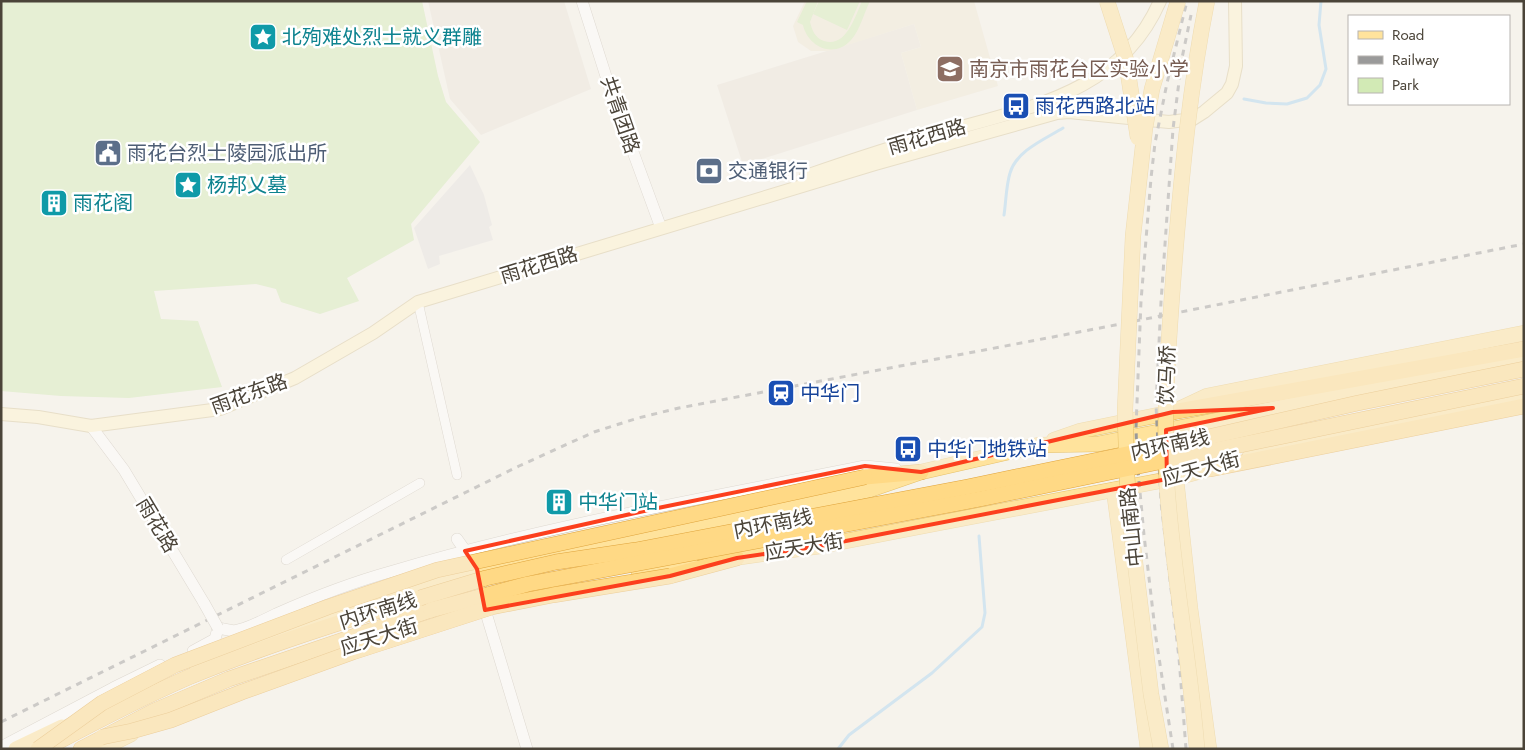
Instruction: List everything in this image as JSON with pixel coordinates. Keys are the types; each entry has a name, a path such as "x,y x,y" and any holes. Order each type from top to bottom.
{"highway":[{"path":"1173,412 1274,402 1524,349"},
{"name":"内环南线","path":"44,749 182,680 249,654 346,620 486,578 556,562 636,550 967,487 1524,369"},
{"name":"内环南线","path":"80,749 101,743 154,710 238,676 431,610 528,584 980,499 1524,386"},
{"path":"1211,469 1524,406"},
{"path":"38,749 102,702 175,665 318,610 437,570 865,477 921,472"},
{"path":"101,743 132,731 172,720 352,652 492,607 553,594 670,576 737,558"}],"main road":[{"path":"1108,1 1123,46 1131,86 1137,125 1140,184"},
{"name":"雨花西路","path":"661,228 872,153 1038,104 1077,89 1117,62 1144,30 1160,1"},
{"path":"1140,184 1145,128 1152,89 1178,1"},
{"name":"饮马桥","path":"1197,749 1194,705 1170,518 1165,420 1167,357 1184,149 1191,92 1207,1"},
{"name":"雨花西路","path":"418,302 874,164 1057,113 1090,114 1136,120 1181,121 1193,118 1217,104 1230,89 1236,66 1235,1"},
{"path":"1090,114 1079,104 1078,98 1080,91 1092,80"},
{"name":"中山南路","path":"1140,184 1133,236 1126,372 1126,453 1130,521 1151,694 1161,749"},
{"name":"雨花东路","path":"1,414 38,417 91,426 220,409 295,378 373,333 418,302"},
{"name":"应天大街","path":"16,749 98,709 231,652 435,579 869,490 921,472 1040,445 1080,431 1173,412 1207,396 1524,333"},
{"name":"应天大街","path":"1040,445 1098,444 1174,428 1274,402 1524,360"},
{"name":"应天大街","path":"101,743 179,709 345,646 422,624 483,603 670,568 820,546 1175,478 1211,469 1286,444 1524,397"},
{"path":"1174,428 1175,478 1209,749"},
{"path":"1114,490 1148,749"}],"street":[{"name":"共青团路","path":"582,1 611,92 661,228"},
{"path":"418,302 457,475"},
{"name":"雨花路","path":"91,426 124,470 218,628"},
{"name":"应天大街","path":"218,628 234,631 245,628 322,595 391,571 465,551 606,519 865,466 921,472"},
{"path":"286,560 420,483"},
{"path":"457,539 477,569 483,603 527,749"},
{"path":"1,747 129,680 204,647 215,639 218,628"}],"highlighted area":[{"path":"1273,408 1166,430 1167,479 820,546 737,558 670,576 485,610 477,569 465,551 653,509 865,466 921,472 1173,412"}],"shaded area":[{"path":"428,1 564,1 591,89 481,135 450,99"},
{"name":"南京市雨花台区实验小学","path":"805,1 974,1 998,86 917,110 901,53 921,47 914,24 829,51 811,51 798,42 793,26"},
{"path":"914,24 921,47 901,53 917,110 743,165 717,85"},
{"path":"470,165 484,195 492,225 489,227 493,240 439,256 440,264 428,269 414,228"}],"green space":[{"path":"1,1 422,1 438,76 446,102 480,142 411,224 414,240 347,278 359,301 320,314 281,302 276,289 256,284 154,291 161,319 198,321 222,387 129,398 61,396 1,391"},
{"path":"807,1 818,1 810,22 814,33 821,40 832,42 844,36 849,30 862,1 870,1 851,40 837,49 830,49 822,48 816,44 810,39 803,25 797,22"},
{"path":"819,1 860,1 847,30 813,14"}],"waterway":[{"path":"1244,99 1287,104 1307,98 1320,85 1326,69 1319,25 1321,1"},
{"path":"1004,215 1008,183 1013,165 1032,146 1063,128"},
{"path":"838,749 849,735 932,673 982,627 985,613 979,536"}],"railway":[{"path":"1173,749 1156,638 1144,535 1136,428 1141,301 1155,143 1187,1"},
{"path":"1186,749 1179,658 1161,502 1156,405 1173,129 1182,58 1191,15"},
{"path":"1,722 519,466 594,432 638,418 679,408 1100,328 1524,244"}],"place":[{"name":"北殉难处烈士就义群雕","path":"263,37"},
{"name":"南京市雨花台区实验小学","path":"950,69"},
{"name":"雨花西路北站","path":"1016,106"},
{"name":"雨花台烈士陵园派出所","path":"108,153"},
{"name":"交通银行","path":"709,171"},
{"name":"杨邦乂墓","path":"188,185"},
{"name":"雨花阁","path":"54,203"},
{"name":"中华门","path":"781,393"},
{"name":"中华门地铁站","path":"908,449"},
{"name":"中华门站","path":"559,502"}]}
